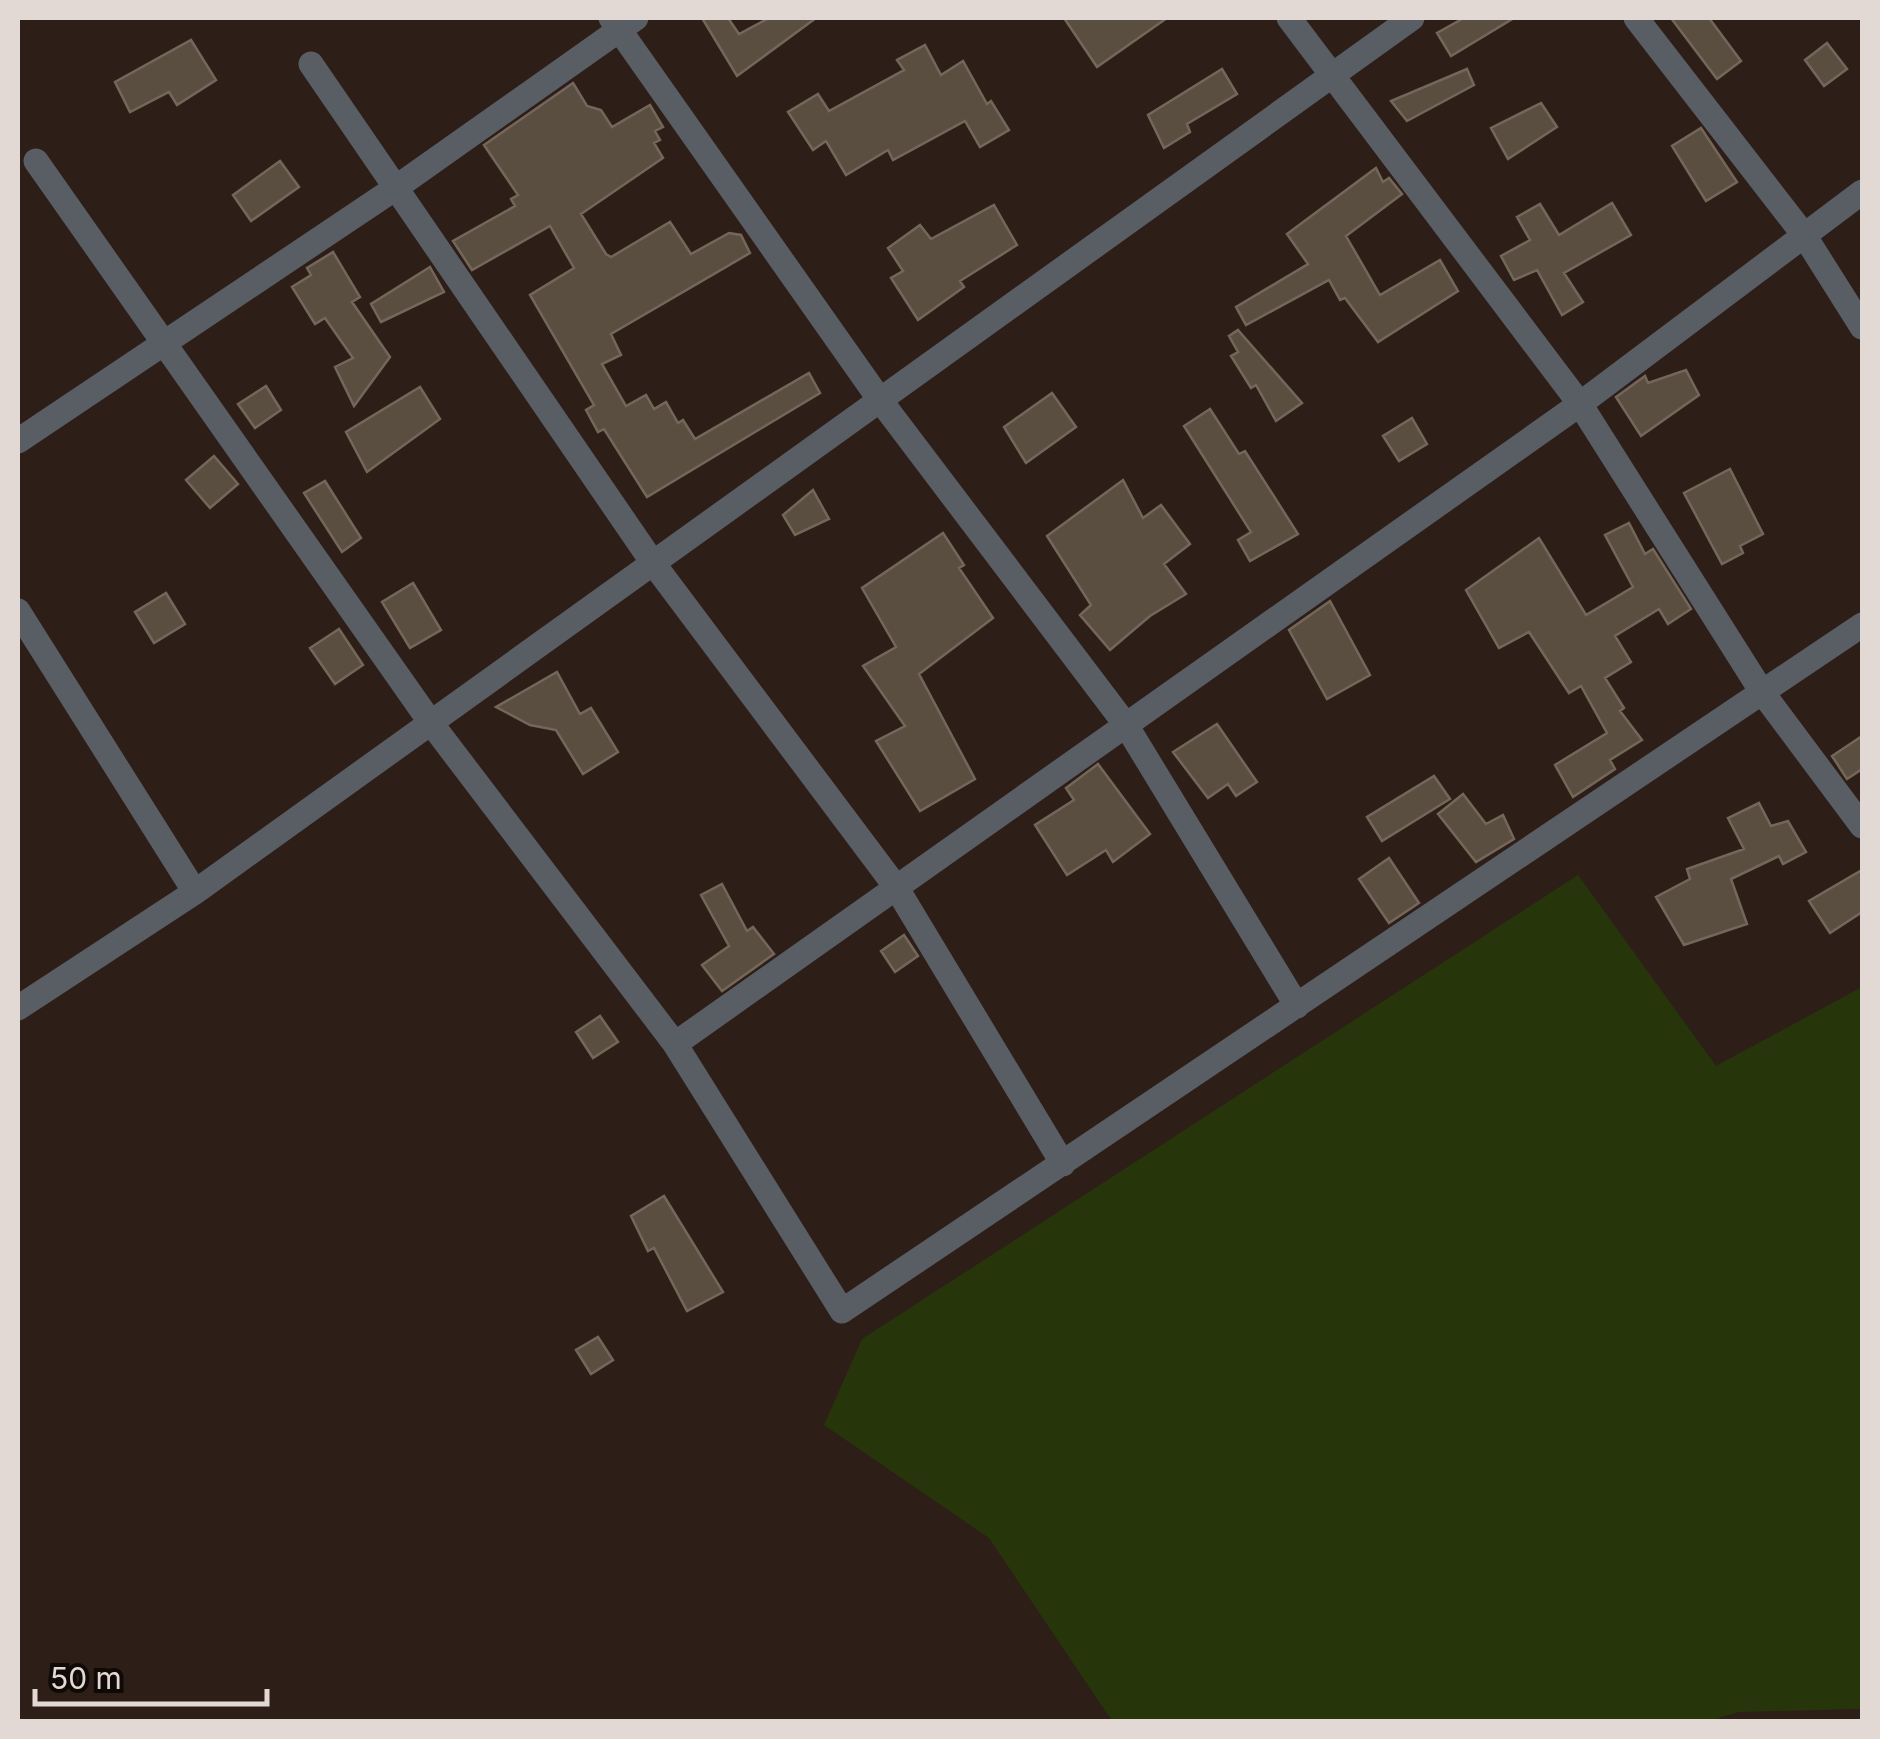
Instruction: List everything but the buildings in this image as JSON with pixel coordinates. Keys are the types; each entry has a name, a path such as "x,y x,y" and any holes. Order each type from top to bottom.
{"street":[{"path":"1289,18 1580,404 1762,692 1862,826"},
{"path":"18,1008 195,892 1412,18"},
{"path":"1636,18 1804,235 1862,327"},
{"path":"18,441 394,189 622,22 880,400 1126,724 1297,1006"},
{"path":"311,64 652,563 896,887 1063,1164"},
{"path":"36,161 431,722 675,1044 842,1311 1862,625"},
{"path":"675,1044 1580,404 1862,192"},
{"path":"18,610 195,892"}],"green space":[{"path":"1578,875 1716,1066 1862,987 1862,1709 1738,1712 1707,1722 1112,1721 989,1538 824,1425 862,1339"}]}
